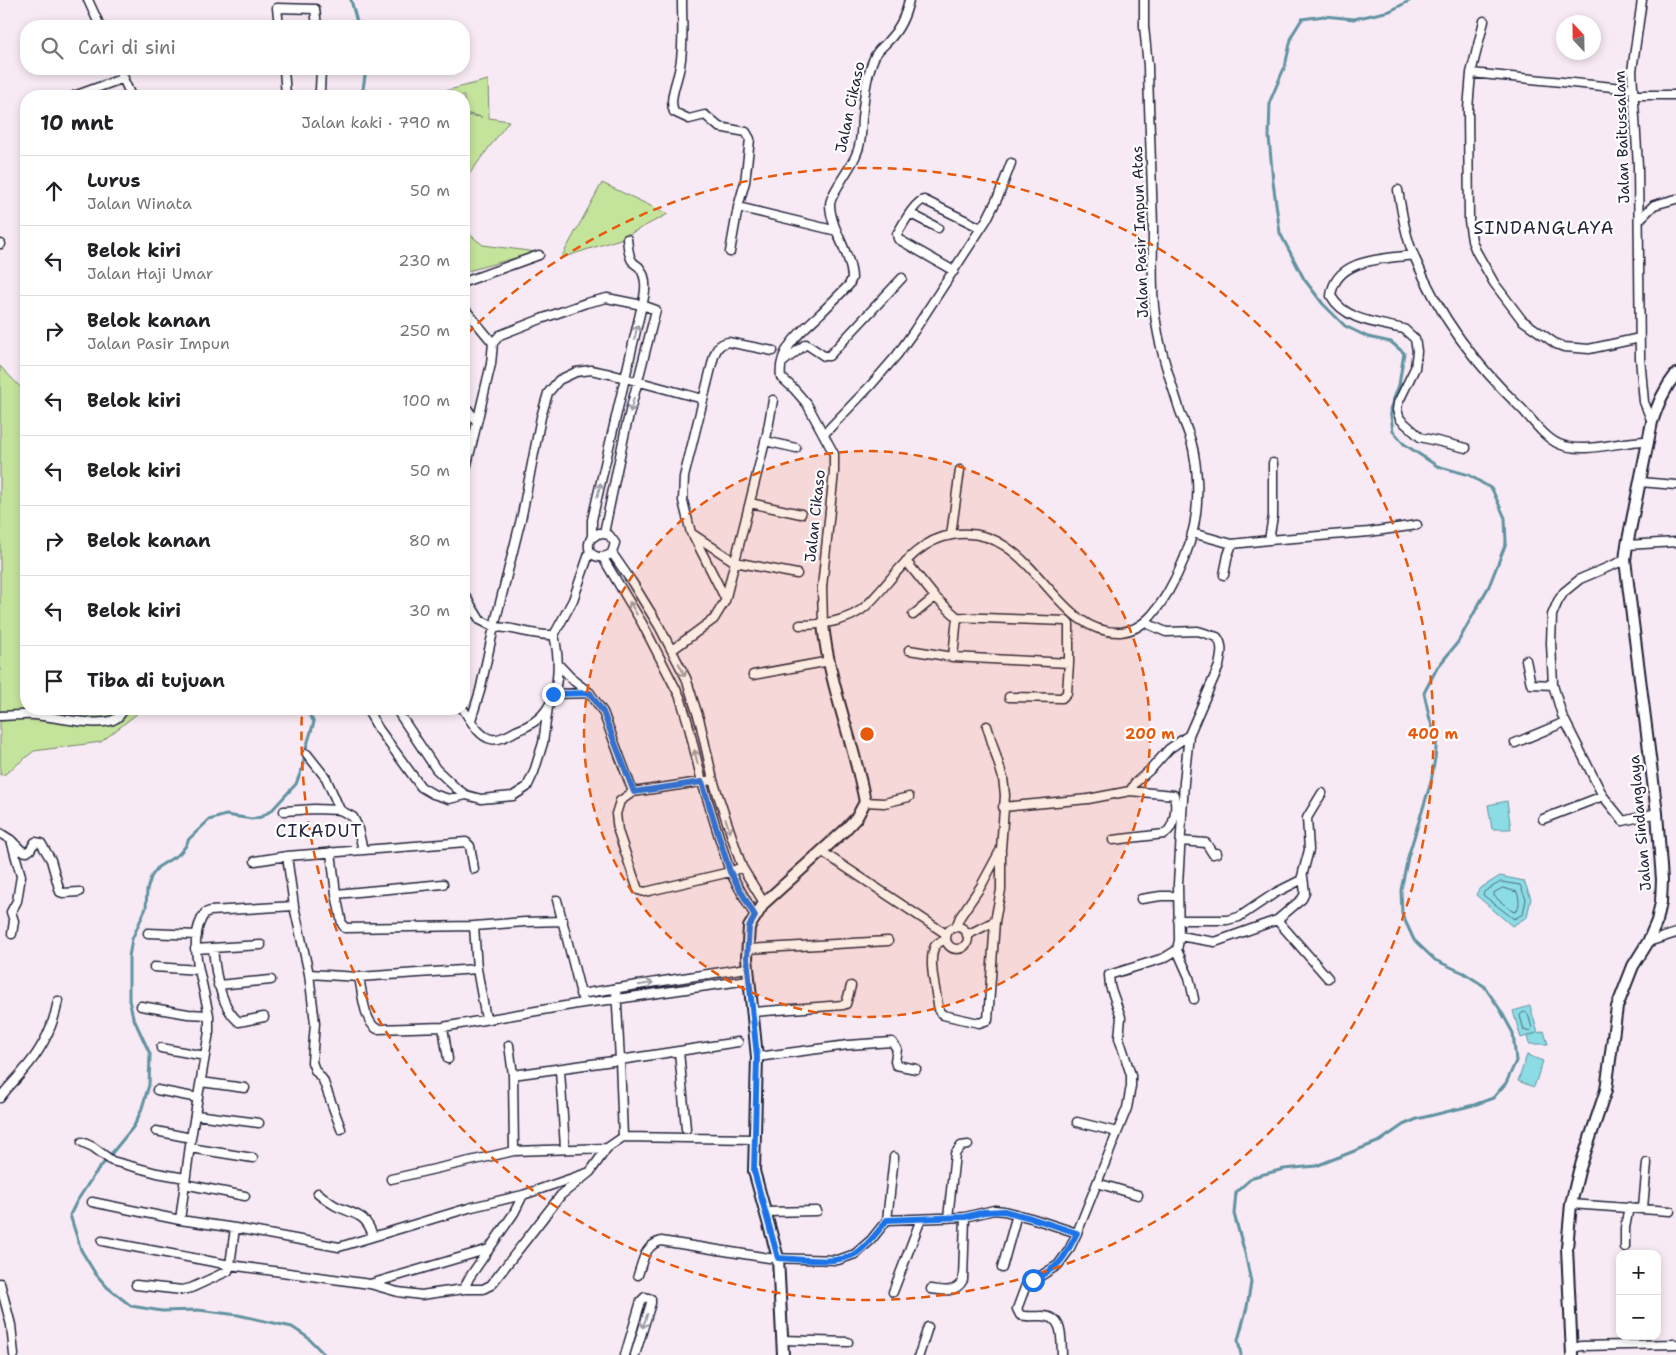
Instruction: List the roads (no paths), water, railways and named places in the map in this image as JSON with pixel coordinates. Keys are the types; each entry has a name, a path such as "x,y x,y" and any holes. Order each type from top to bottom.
{"street":[{"path":"88,0 97,20"},
{"path":"682,0 682,50 672,109 674,112 690,119 705,115 719,127 746,132 750,139 745,182 738,207 730,252"},
{"name":"Jalan Cikaso","path":"823,624 822,587 834,454 802,397 781,377 781,363 788,346 796,336 851,281 852,274 831,215 830,204 832,196 858,153 863,109 869,74 874,58 900,24 909,0"},
{"name":"Jalan Pasir Impun Atas","path":"1144,0 1144,26 1148,66 1155,314 1164,362 1194,452 1198,498 1192,533 1174,580 1146,623"},
{"name":"Jalan Baitussalam","path":"1642,0 1632,71 1638,166 1640,338 1644,402 1652,422"},
{"path":"278,20 277,8 315,9 316,20"},
{"path":"1484,21 1471,73 1468,109 1469,221 1472,241 1494,282 1522,320 1556,344 1589,349 1640,338"},
{"path":"1471,73 1633,92 1676,95"},
{"path":"122,75 129,90"},
{"path":"284,75 286,90"},
{"path":"319,90 320,75"},
{"path":"91,90 124,78"},
{"path":"824,434 872,385 897,355 981,228 1000,195 1011,163"},
{"path":"1398,190 1404,225 1414,255 1454,332 1496,384 1561,445 1593,448 1649,441"},
{"path":"1639,220 1654,205 1676,199"},
{"path":"954,271 898,239 897,234 918,203 924,200 981,228"},
{"path":"738,207 837,231"},
{"path":"911,214 938,228"},
{"path":"400,715 436,769 466,795 481,799 513,796 527,787 543,743 548,707 553,694 558,664 558,651 554,635 573,600 590,551 592,520 646,293 644,277 630,257 627,239"},
{"path":"470,280 539,255"},
{"path":"1414,255 1369,261 1353,267 1338,277 1332,286 1331,296 1341,310 1355,317 1404,329 1415,339 1417,351 1415,368 1398,403 1397,410 1400,419 1420,437 1466,448"},
{"path":"781,363 806,344 824,356 829,356 902,278"},
{"path":"470,452 491,364 493,343 500,335 541,318 607,298 642,305 656,310 626,427 604,533"},
{"path":"470,315 493,343"},
{"path":"725,598 691,533 684,501 684,477 714,356 721,343 728,342 772,351"},
{"path":"471,720 480,691 522,516 541,417 548,393 559,380 576,372 591,370 703,399"},
{"name":"Jalan Sindanglaya","path":"1571,1352 1567,1248 1571,1204 1579,1171 1606,1090 1617,1007 1634,966 1648,942 1657,920 1661,902 1662,880 1657,813 1625,560 1652,422 1658,402 1676,374"},
{"path":"672,650 714,619 725,598 750,503 773,400"},
{"path":"470,412 477,422"},
{"path":"765,441 796,448"},
{"path":"1269,540 1273,516 1272,464"},
{"path":"951,535 960,470"},
{"path":"1640,482 1676,485"},
{"path":"750,503 801,514"},
{"path":"1192,533 1232,544 1369,532 1417,525"},
{"path":"592,538 595,535 604,533 612,538 614,544 612,554 632,582 672,650 686,678 700,722 714,780 742,867 764,903"},
{"path":"691,533 735,562 796,574"},
{"path":"800,625 823,624 865,608 921,548 951,535 969,534 982,536 1002,544 1016,553 1075,616 1090,626 1121,632 1146,623 1166,632 1198,631 1217,637 1221,644 1220,666 1189,735 1184,782 1177,950 1189,977 1194,999"},
{"path":"1627,546 1676,542"},
{"path":"1224,575 1232,544"},
{"path":"590,551 598,558 612,554"},
{"path":"603,558 642,624 677,690 688,723 702,782 730,872 755,916"},
{"path":"1625,560 1580,579 1558,601 1552,615 1553,685 1565,722 1603,796 1623,821 1657,813"},
{"path":"906,562 935,597 957,617 1066,621 1069,624 1068,693 1062,698 1009,697"},
{"path":"913,615 935,597"},
{"path":"470,604 480,620 494,627 506,627 554,635"},
{"path":"953,657 957,617"},
{"path":"783,1355 778,1258 754,1171 757,1057 748,980 747,949 749,927 764,903 844,831 857,817 866,802 861,778 837,697 823,624"},
{"path":"909,650 953,657 1069,663"},
{"path":"1526,660 1531,684 1553,685"},
{"path":"754,675 830,661"},
{"path":"558,664 574,681 590,693 603,712 634,792"},
{"path":"553,694 590,693"},
{"path":"467,715 481,734 491,740 502,738 534,722 548,707"},
{"path":"0,716 33,715 82,722 114,720 120,715"},
{"path":"370,715 421,788 449,799 466,795"},
{"path":"1515,744 1565,722"},
{"path":"821,851 946,936 950,947 959,949 966,944 967,934 965,930 956,927 950,929 946,936 938,943 933,952 932,967 939,1011 943,1015 980,1023 988,1020 995,921 1000,890 1005,795 1003,778 987,726"},
{"path":"1130,791 1135,782 1152,768 1169,749 1189,735"},
{"path":"307,754 326,778 340,810"},
{"path":"714,780 634,792 620,801 616,814 618,831 638,890 645,892 730,872 742,867"},
{"path":"1003,807 1088,800 1130,791 1174,795 1173,824 1170,831 1164,834 1113,840"},
{"path":"1179,936 1215,942 1277,920 1302,899 1305,893 1303,877 1309,850 1307,818 1322,793"},
{"path":"1543,818 1603,796"},
{"path":"866,802 884,802 909,797"},
{"path":"284,811 340,810 353,817 358,826 363,850"},
{"path":"0,833 27,852 35,842 41,842 51,860 60,892 79,892"},
{"path":"11,840 21,876 17,901 12,912 14,921 12,934"},
{"path":"1181,841 1206,844 1213,854 1216,854"},
{"path":"255,860 466,842 470,846 474,869"},
{"path":"956,927 960,917 981,886 1001,849"},
{"path":"332,852 336,894 342,924 345,928 474,926 563,921"},
{"path":"287,856 294,906 309,974 315,1023 312,1062 315,1070 323,1080 341,1129"},
{"path":"1178,920 1228,920 1240,917 1275,893 1301,880 1303,877"},
{"path":"336,894 443,884"},
{"path":"1141,900 1161,896 1178,896"},
{"path":"557,900 583,1003"},
{"path":"180,1220 184,1181 209,1032 209,1015 195,949 202,918 205,913 210,911 294,906"},
{"path":"1277,920 1328,978"},
{"path":"967,934 995,921"},
{"path":"474,926 477,970 486,1019"},
{"path":"1648,942 1676,933"},
{"path":"148,934 197,935"},
{"path":"747,949 888,941"},
{"path":"195,949 261,946"},
{"path":"213,948 215,975 231,1014 239,1022 264,1016"},
{"path":"1062,1355 1060,1329 1053,1318 1023,1316 1020,1315 1017,1309 1026,1285 1058,1265 1069,1250 1127,1108 1131,1075 1119,1038 1121,1017 1110,986 1109,975 1164,958 1177,950"},
{"path":"154,967 198,970"},
{"path":"580,994 747,968"},
{"path":"309,974 359,977 477,970"},
{"path":"712,974 713,985"},
{"path":"359,977 366,1012 373,1027 376,1029 443,1027 583,1003 748,980"},
{"path":"218,985 271,980"},
{"path":"753,1012 843,1006 846,1004 851,986"},
{"path":"616,988 623,1137"},
{"path":"0,1098 38,1053 48,1034 56,1013 58,1001"},
{"path":"141,1006 188,1014 209,1015"},
{"path":"443,1027 448,1059"},
{"path":"513,1075 560,1070 738,1042"},
{"path":"757,1057 892,1042 896,1049 896,1065 916,1069"},
{"path":"509,1045 513,1075 514,1151"},
{"path":"160,1048 205,1056"},
{"path":"679,1051 686,1129"},
{"path":"560,1070 565,1148"},
{"path":"201,1082 245,1088"},
{"path":"157,1090 198,1098"},
{"path":"196,1115 259,1123"},
{"path":"1077,1122 1117,1132"},
{"path":"156,1131 191,1138"},
{"path":"102,1241 230,1265 370,1284 398,1292 421,1295 464,1289 483,1289 491,1285 561,1195 590,1172 607,1148 623,1137 754,1139"},
{"path":"82,1142 93,1147 112,1161 245,1196"},
{"path":"948,1218 955,1154 961,1146 968,1145"},
{"path":"190,1148 253,1158"},
{"path":"390,1179 514,1151 607,1148"},
{"path":"638,1276 646,1251 654,1244 661,1242 778,1258 838,1260 855,1254 871,1240 887,1220 894,1156"},
{"path":"1643,1208 1647,1163"},
{"path":"92,1202 180,1220 235,1228 335,1247 472,1207 523,1195 590,1172"},
{"path":"1097,1183 1138,1195"},
{"path":"318,1193 337,1207 359,1214 370,1226 373,1236"},
{"path":"464,1289 469,1278 514,1214 523,1195"},
{"path":"1571,1204 1670,1211"},
{"path":"1625,1247 1625,1228 1629,1207"},
{"path":"887,1220 965,1217 994,1210 1017,1214 1077,1233"},
{"path":"765,1212 817,1211"},
{"path":"1002,1268 1017,1214"},
{"path":"931,1289 944,1291 956,1289 963,1280 965,1217"},
{"path":"893,1292 921,1219"},
{"path":"136,1285 173,1290 191,1288 228,1271 235,1228"},
{"path":"370,1284 489,1249"},
{"path":"0,1283 11,1325 14,1355"},
{"path":"625,1355 641,1301 648,1297 651,1299 651,1303 635,1355"},
{"path":"919,1355 928,1327"},
{"path":"783,1340 848,1342"},
{"path":"1571,1352 1581,1346 1676,1344"}],"water":[{"path":"1507,801 1511,829 1492,829 1488,805"},
{"path":"1500,876 1524,881 1531,898 1527,917 1512,926 1476,895 1479,889"},
{"path":"1530,1006 1538,1033 1544,1031 1548,1044 1529,1044 1527,1037 1536,1033 1521,1038 1513,1011"},
{"path":"1527,1055 1543,1061 1534,1087 1518,1081"}],"waterway":[{"path":"351,0 356,20"},
{"path":"1241,1355 1238,1340 1247,1307 1251,1282 1234,1214 1236,1192 1253,1177 1284,1169 1316,1166 1380,1141 1403,1125 1417,1119 1474,1105 1493,1098 1506,1083 1516,1061 1513,1033 1484,986 1464,973 1435,960 1414,940 1402,914 1401,890 1408,857 1431,782 1435,758 1437,738 1430,720 1424,693 1437,668 1458,642 1489,586 1506,543 1505,518 1492,489 1469,475 1437,466 1404,444 1393,431 1390,409 1399,385 1404,353 1391,342 1368,337 1345,326 1323,304 1304,279 1280,233 1273,182 1269,137 1270,101 1285,66 1292,35 1302,19 1324,16 1354,19 1390,11 1411,0"},
{"path":"363,90 365,75"},
{"path":"310,715 314,722 303,766 296,784 272,810 261,817 252,819 226,815 209,820 189,839 179,854 158,867 151,877 147,890 146,908 132,939 129,957 129,1000 133,1017 150,1054 149,1085 134,1126 94,1175 70,1215 81,1250 95,1273 107,1287 131,1306 162,1311 198,1310 238,1315 292,1327 307,1337 325,1355"}],"district":[{"name":"SINDANGLAYA","path":"1544,228"},
{"name":"CIKADUT","path":"319,831"}]}
